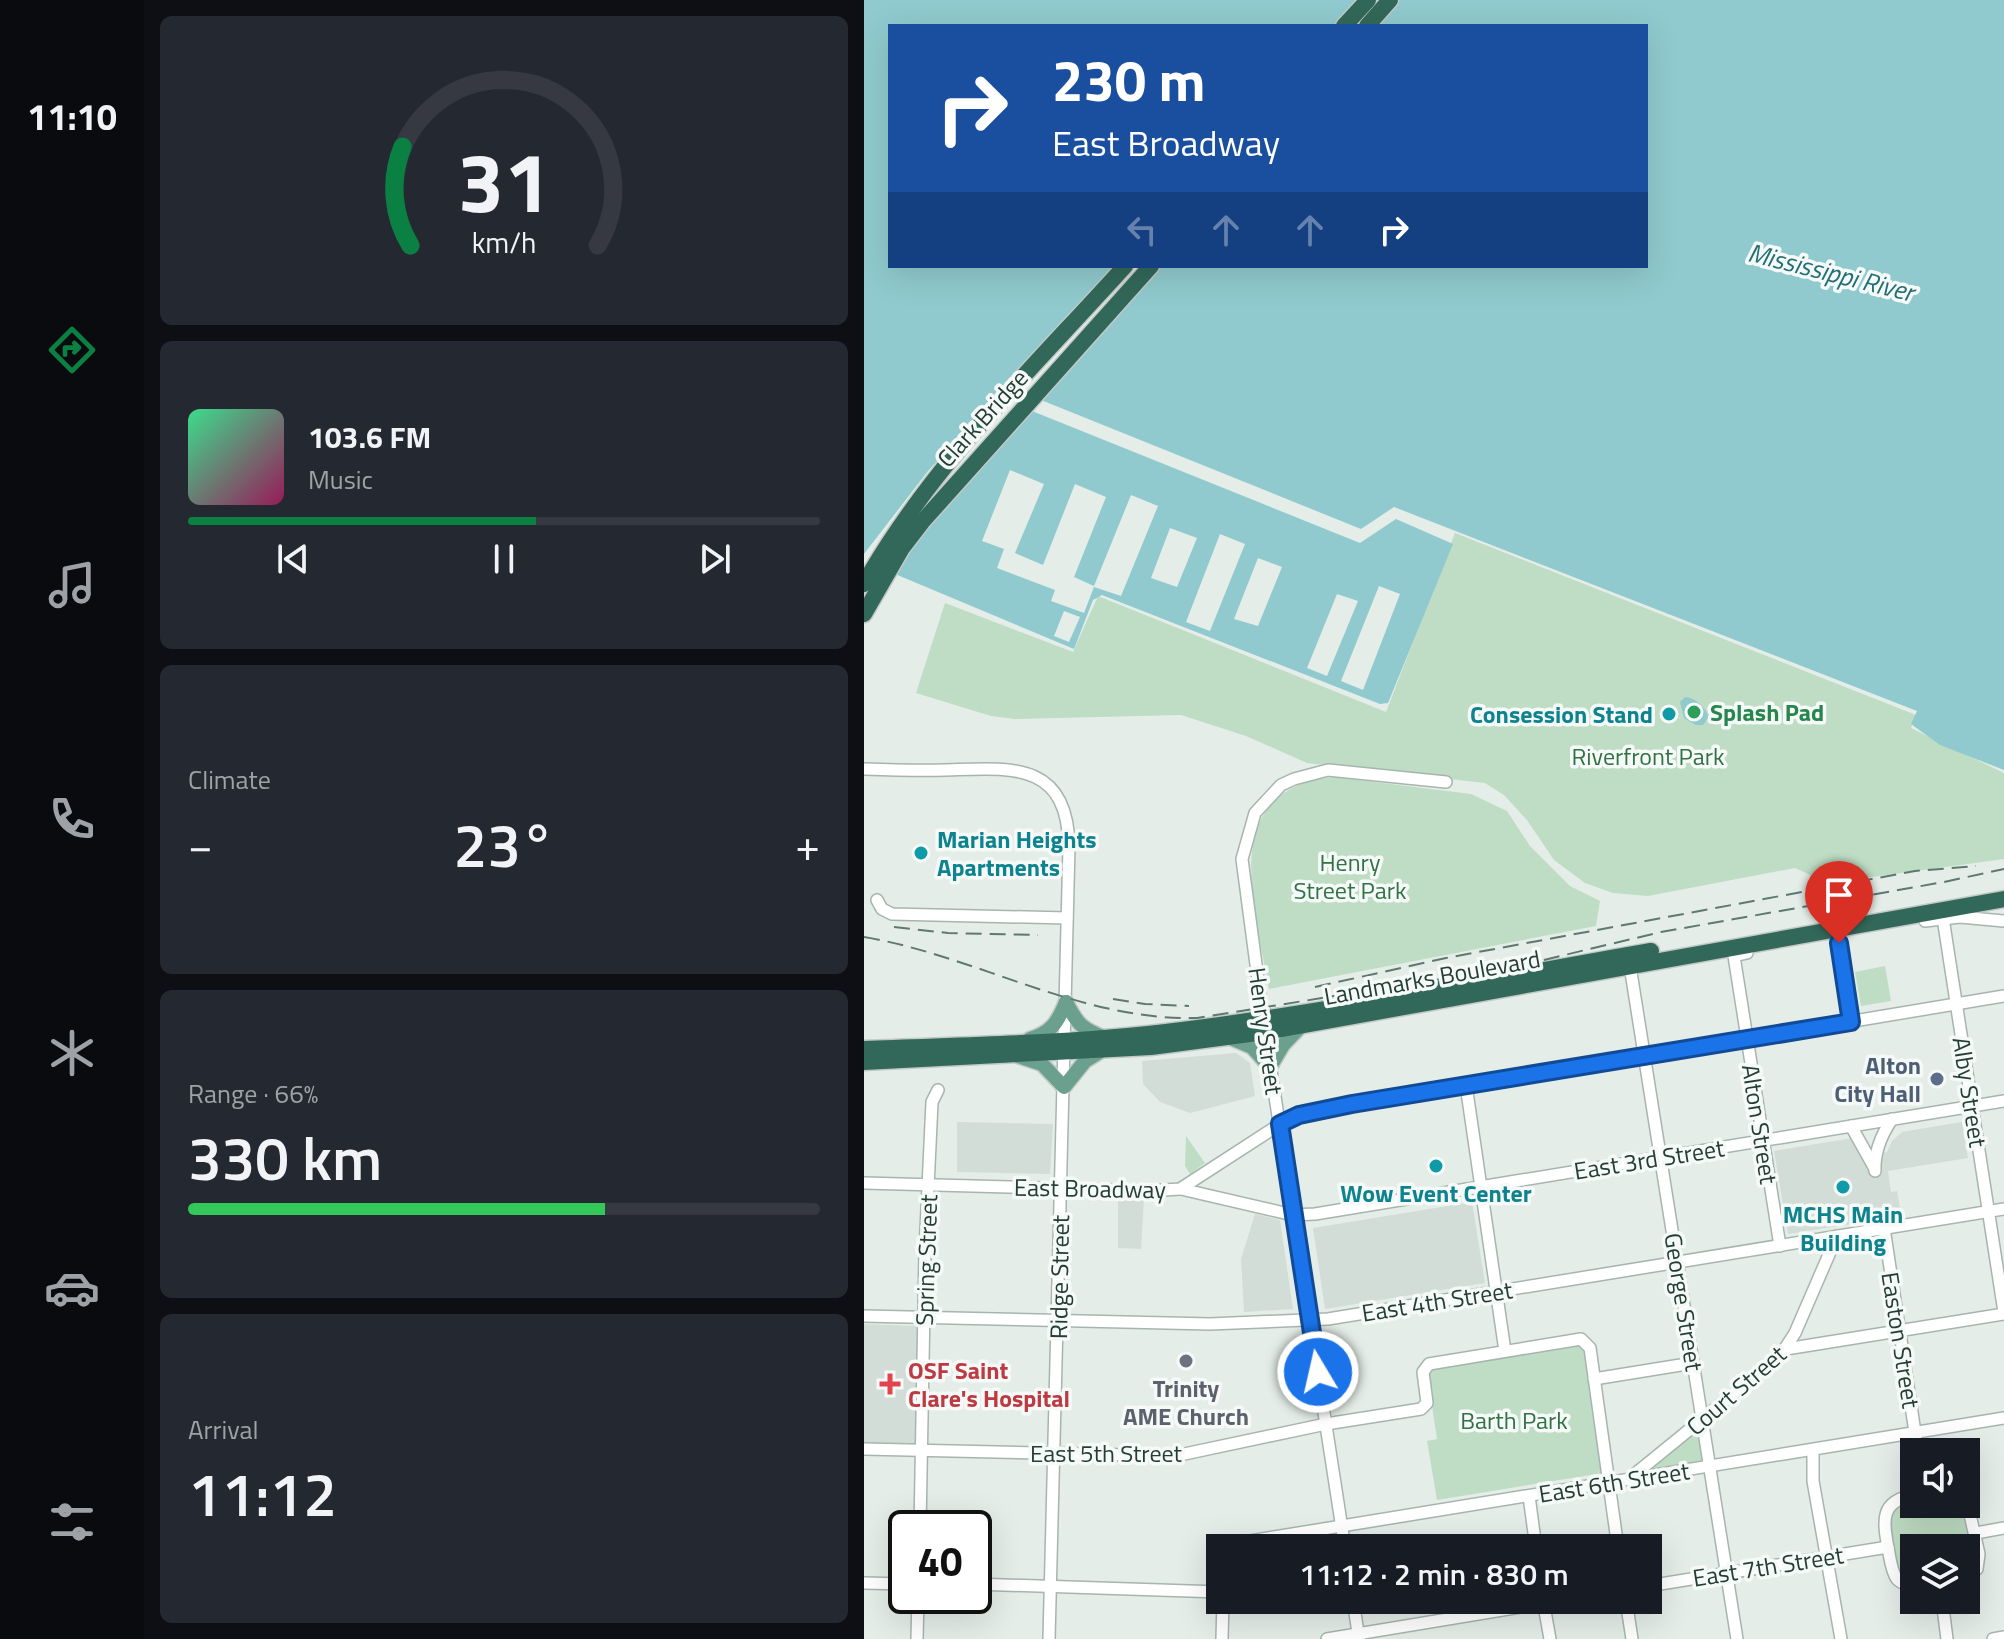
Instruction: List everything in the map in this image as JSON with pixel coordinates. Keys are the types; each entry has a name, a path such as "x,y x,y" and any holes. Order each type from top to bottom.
{"highway":[{"path":"1346,24 1368,0"},
{"path":"1369,24 1390,0"},
{"name":"Clark Bridge","path":"864,584 903,519 935,476 1123,268"},
{"name":"Clark Bridge","path":"864,614 902,548 922,522 1149,268"},
{"name":"Landmarks Boulevard","path":"864,1062 1105,1044 1264,1025 2004,888"},
{"name":"Landmarks Boulevard","path":"1105,1044 1151,1047 1226,1036 1264,1025 1302,1025 2004,899"},
{"name":"Landmarks Boulevard","path":"864,1049 1018,1049"}],"main road":[{"path":"1066,1002 1074,1019 1084,1030 1105,1044 1085,1061 1064,1087 1042,1064 1018,1049 1043,1035 1059,1020 1066,1002"},
{"path":"1226,1036 1252,1047 1270,1067 1288,1038 1302,1025"}],"street":[{"name":"Ridge Street","path":"864,769 1000,767 1020,770 1041,781 1056,796 1067,820 1066,1002 1049,1639"},
{"name":"Henry Street","path":"1342,1534 1270,1067 1242,859 1250,824 1263,803 1281,785 1328,770 1446,782"},
{"path":"877,900 882,909 892,914 1067,918"},
{"path":"1851,1022 1838,936 1943,918 2004,921"},
{"name":"Alby Street","path":"1943,918 2004,1313"},
{"name":"Alton Street","path":"1780,1246 1734,956 1838,936"},
{"name":"George Street","path":"1630,966 1737,1639"},
{"name":"East Broadway","path":"864,1183 1148,1191 1180,1189 1280,1124 1319,1110 2004,996"},
{"path":"1466,1085 1505,1351"},
{"name":"Spring Street","path":"920,1510 932,1102 938,1090"},
{"name":"East 3rd Street","path":"1180,1189 1293,1215 1315,1214 2004,1101"},
{"path":"1851,1126 1865,1147 1875,1171 1881,1140 1892,1119"},
{"name":"East 4th Street","path":"864,1316 1210,1324 1328,1319 2004,1209"},
{"name":"Easton Street","path":"1884,1228 1916,1438"},
{"name":"Court Street","path":"1628,1480 1786,1349 1837,1236"},
{"path":"1786,1349 2004,1313"},
{"name":"East 5th Street","path":"864,1449 1175,1456 1326,1424 1423,1408 1427,1403 1423,1372 1426,1366 1578,1339 1586,1341 1590,1348 1594,1379"},
{"path":"1616,1534 1594,1379 1693,1363"},
{"name":"East 6th Street","path":"1294,1534 2004,1418"},
{"path":"1813,1450 1813,1481 1841,1639"},
{"path":"1529,1496 1534,1534"},
{"path":"1900,1499 1885,1516 1893,1571 1900,1582"},
{"path":"1972,1518 1976,1533 2004,1528"},
{"name":"East 7th Street","path":"1662,1584 1888,1547"},
{"path":"864,1583 888,1584"},
{"path":"992,1585 1206,1592"},
{"path":"917,1639 918,1614"},
{"path":"1222,1639 1223,1614"},
{"path":"1355,1614 1358,1636"},
{"path":"1327,1639 1478,1614"},
{"path":"1546,1614 1550,1639"},
{"path":"1628,1614 1632,1639"},
{"path":"1944,1614 1947,1639"},
{"path":"1993,1639 2004,1637"}],"shaded area":[{"path":"1236,1053 1250,1063 1255,1096 1190,1113 1160,1102 1143,1084 1142,1061"},
{"path":"957,1122 1053,1124 1050,1174 957,1172"},
{"path":"1962,1122 1968,1158 1888,1171 1891,1192 1897,1191 1901,1214 1788,1234 1774,1151 1853,1138 1865,1155 1887,1152 1892,1141 1902,1132"},
{"path":"1118,1198 1144,1199 1141,1249 1118,1248"},
{"path":"1472,1202 1485,1283 1325,1309 1313,1228"},
{"path":"1255,1214 1280,1220 1293,1309 1244,1312 1241,1259"},
{"name":"OSF Saint Clare's Hospital","path":"864,1324 917,1326 917,1444 864,1443"}],"green space":[{"name":"Riverfront Park","path":"1455,533 1916,715 1911,728 2004,773 2004,859 1828,883 1795,868 1648,896 1613,893 1585,883 1554,860 1527,820 1504,795 1485,783 1307,763 1246,736 1181,715 1015,719 991,716 916,693 945,603 1073,652 1098,596 1386,712"},
{"name":"Henry Street Park","path":"1334,777 1471,794 1507,811 1530,846 1570,886 1600,901 1596,926 1269,989 1252,890 1252,858 1257,829 1271,804 1296,786"},
{"path":"1885,966 1891,1001 1861,1006 1855,972"},
{"path":"1186,1136 1205,1163 1190,1174 1185,1166"},
{"name":"Barth Park","path":"1577,1343 1585,1347 1603,1473 1437,1500 1427,1441 1437,1439 1427,1373 1431,1367"},
{"path":"1701,1425 1706,1464 1633,1477"},
{"path":"1900,1505 1900,1518 1968,1518 1971,1534 1900,1534 1900,1571 1894,1557 1890,1520 1895,1508"}],"water":[{"name":"Mississippi River","path":"864,0 2004,0 2004,770 1940,745 1911,724 1917,711 1394,507 1361,529 1041,400 1032,411 1360,543 1396,519 1453,544 1388,703 1380,704 1102,595 1093,600 1074,649 864,561"},
{"name":"Splash Pad","path":"1685,697 1696,701 1706,711 1708,718 1703,725 1696,725 1684,718 1680,702"}],"pier":[{"path":"1113,268 1153,268 886,573 872,561 864,565 864,554 928,471"},
{"path":"1010,470 1044,484 1015,553 1043,565 1075,484 1106,497 1074,577 1094,586 1131,495 1158,506 1121,596 1094,587 1084,613 1051,601 1055,590 997,568 1004,549 982,541"},
{"path":"1170,528 1197,538 1177,587 1151,578"},
{"path":"1220,534 1245,544 1210,631 1186,622"},
{"path":"1258,558 1282,567 1258,626 1234,619"},
{"path":"1379,586 1400,594 1363,690 1341,681"},
{"path":"1337,594 1358,601 1327,676 1307,668"},
{"path":"1064,611 1080,617 1069,642 1054,636"}],"railway":[{"path":"1315,987 1446,958 1915,871 1976,866"},
{"path":"864,937 947,958 1070,999 1154,1016 1197,1018 1510,968 1661,932 2004,869"},
{"path":"894,927 948,933 1038,935"},
{"path":"1113,999 1189,1006"}],"place":[{"name":"Splash Pad","path":"1694,712"},
{"name":"Consession Stand","path":"1669,714"},
{"name":"Marian Heights Apartments","path":"921,853"},
{"name":"Alton City Hall","path":"1937,1079"},
{"name":"Wow Event Center","path":"1436,1166"},
{"name":"MCHS Main Building","path":"1843,1187"},
{"name":"Trinity AME Church","path":"1186,1361"},
{"name":"OSF Saint Clare's Hospital","path":"890,1384"}],"route":[{"path":"1318,1372 1280,1124 1299,1115 1352,1104 1851,1022 1839,943"}]}
